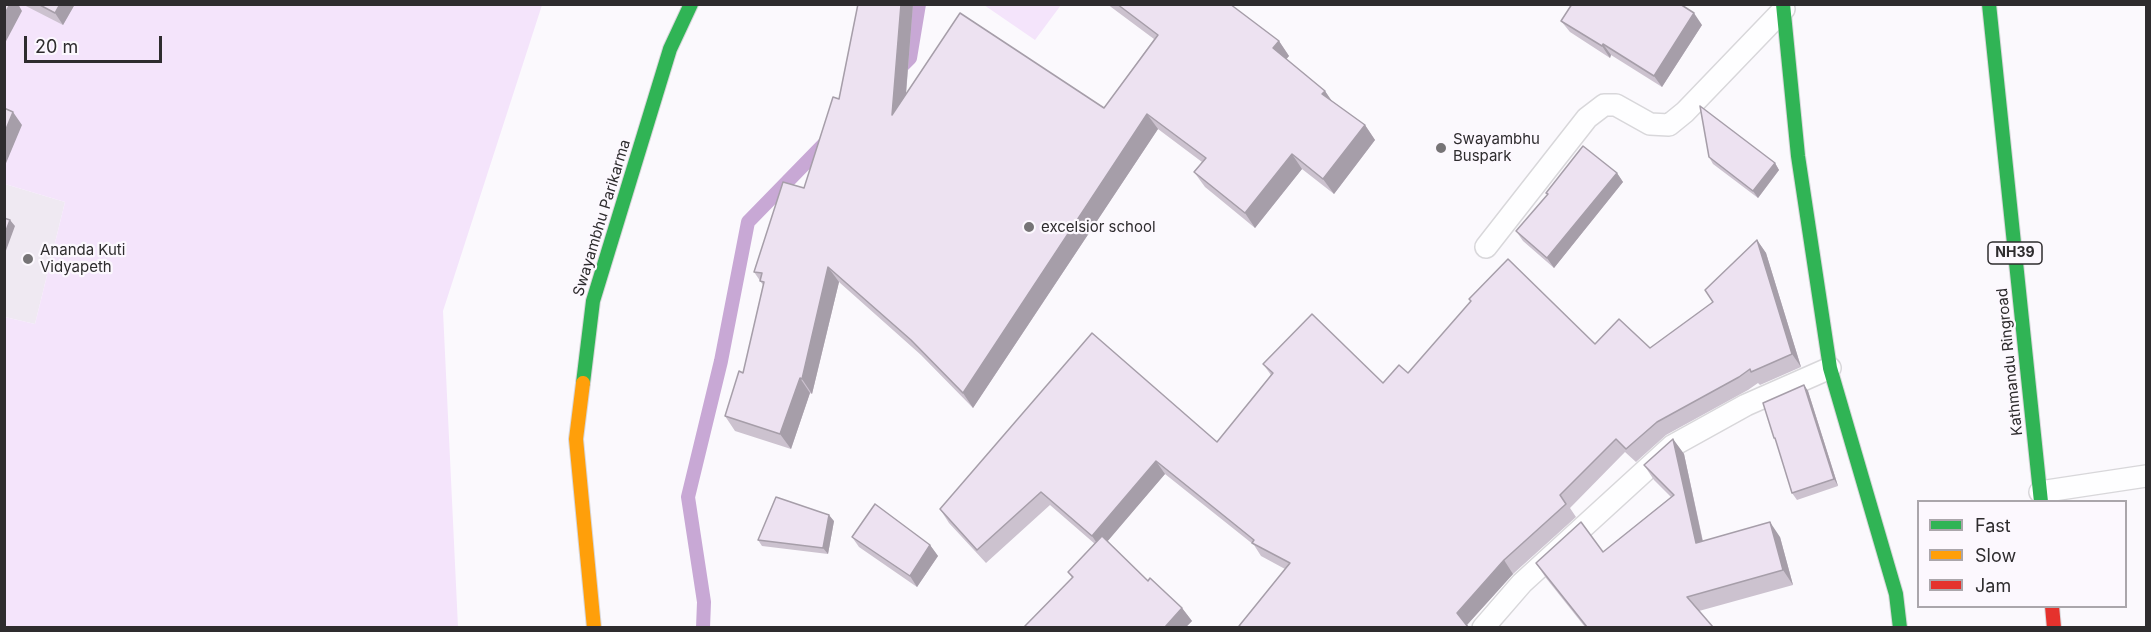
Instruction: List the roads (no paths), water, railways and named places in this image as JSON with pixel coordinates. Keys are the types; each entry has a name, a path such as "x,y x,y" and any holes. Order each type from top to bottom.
{"main road":[{"name":"Swayambhu Parikarma","path":"594,627 576,439 593,301 670,49 691,4"},
{"name":"Kathmandu Ringroad","path":"1989,4 2041,497"},
{"path":"1783,7 1798,156 1830,368 1896,594 1900,627"},
{"path":"2052,608 2054,627"}],"lane":[{"path":"1486,247 1587,118 1604,105 1616,105 1650,124 1669,125 1685,112 1783,7"},
{"path":"1483,627 1522,583 1672,446 1746,405 1830,368"},
{"path":"2041,497 2146,476"}],"waterway":[{"path":"897,71 910,58 919,4"},
{"path":"703,628 704,602 688,497 721,361 748,222 828,140"}],"place":[{"name":"Swayambhu Buspark","path":"1441,148"},
{"name":"excelsior school","path":"1029,227"},
{"name":"Ananda Kuti Vidyapeth","path":"28,259"}]}
